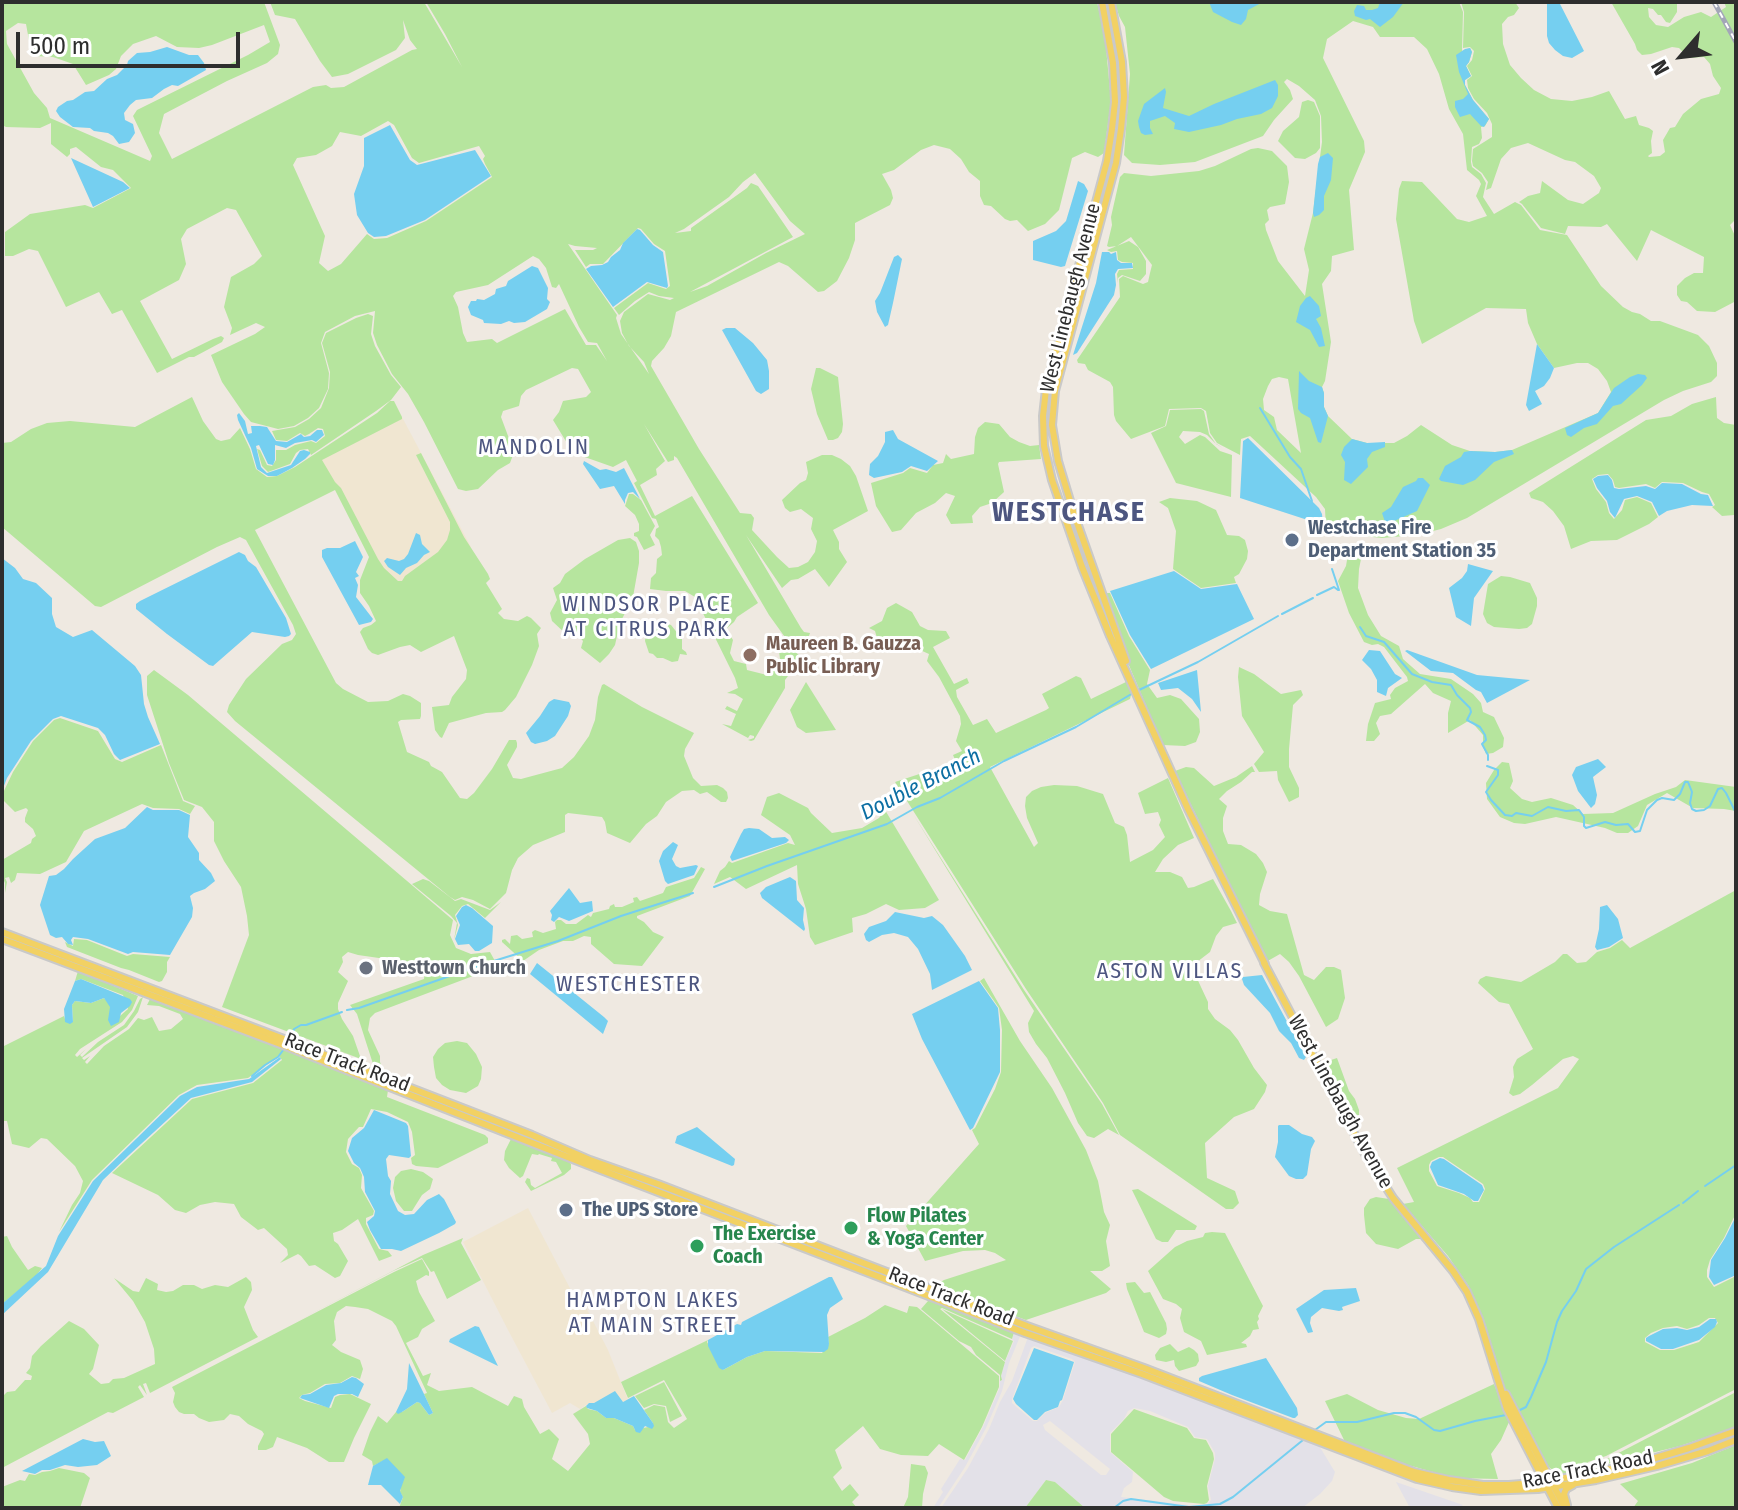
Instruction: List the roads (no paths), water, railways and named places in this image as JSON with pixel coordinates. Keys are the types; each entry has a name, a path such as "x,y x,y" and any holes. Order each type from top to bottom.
{"main road":[{"name":"West Linebaugh Avenue","path":"1102,2 1113,63 1115,102 1112,129 1107,161 1046,389 1043,425 1044,446 1052,480 1082,567 1102,604"},
{"name":"West Linebaugh Avenue","path":"1111,2 1122,62 1123,113 1116,163 1053,401 1054,444 1061,474 1102,604 1191,820 1360,1146 1391,1193 1441,1258"},
{"name":"Race Track Road","path":"2,932 263,1034"},
{"name":"Race Track Road","path":"2,939 285,1042 508,1134 1414,1472 1474,1484 1581,1483 1627,1466 1676,1460 1736,1440"},
{"path":"1313,1067 1314,1058"},
{"name":"Race Track Road","path":"364,1074 532,1135 1025,1333 1436,1484 1506,1491 1548,1484 1627,1466 1736,1431"},
{"path":"503,1124 508,1134 527,1138 532,1135"},
{"path":"1391,1193 1458,1278 1473,1305 1506,1405 1516,1428 1524,1436 1533,1468 1531,1477 1524,1484"},
{"path":"1441,1258 1465,1282 1524,1436 1548,1484 1567,1508"},
{"path":"1506,1405 1538,1457 1550,1471 1559,1475 1613,1466 1630,1468 1667,1458 1672,1453"},
{"path":"1538,1457 1558,1508"},
{"path":"1567,1508 1565,1490 1581,1483"}],"water":[{"path":"1209,2 1263,2 1248,10 1241,25 1213,12"},
{"path":"1380,2 1404,2 1393,17 1380,27 1370,19 1355,16 1357,5 1372,10 1378,8"},
{"path":"1547,2 1559,2 1584,51 1572,58 1563,56 1549,43"},
{"path":"167,47 198,55 206,70 178,86 164,89 152,98 136,100 130,105 124,113 125,120 133,124 135,133 129,142 119,144 108,133 73,127 56,111 67,101 94,91 107,79 117,75 137,53"},
{"path":"1470,48 1472,52 1466,66 1471,76 1465,80 1465,85 1489,119 1484,127 1470,114 1460,117 1455,107 1455,101 1468,94 1459,72 1456,55"},
{"path":"1275,80 1278,96 1272,108 1261,114 1189,132 1174,129 1175,123 1165,116 1150,121 1153,134 1141,133 1138,121 1144,104 1165,88 1163,108 1189,116"},
{"path":"390,125 410,160 417,165 475,150 491,176 425,220 386,236 374,237 357,215 354,194 364,166 364,138"},
{"path":"1328,153 1333,158 1331,180 1324,196 1324,210 1314,217 1318,164 1320,157"},
{"path":"71,158 123,182 130,188 93,207"},
{"path":"1078,181 1088,191 1065,266 1033,260 1033,241 1056,231 1066,221"},
{"path":"637,229 663,252 668,286 647,282 613,307 586,269 608,262"},
{"path":"1102,252 1116,252 1117,260 1132,263 1133,268 1118,269 1114,295 1073,355 1096,283"},
{"path":"898,255 902,259 888,325 885,327 875,301 894,257"},
{"path":"532,266 538,268 548,288 547,299 550,302 547,309 525,322 514,323 484,323 471,315 468,307 471,301 484,300 495,294 496,289 506,286 508,281"},
{"path":"1310,296 1319,306 1321,316 1316,319 1325,346 1319,347 1310,330 1296,322 1300,306"},
{"path":"735,328 767,360 769,389 761,394 756,391 722,330"},
{"path":"1537,344 1554,368 1544,386 1535,391 1542,404 1529,411 1526,405"},
{"path":"1299,371 1309,381 1322,387 1324,393 1328,416 1321,443 1310,418 1298,409"},
{"path":"1638,374 1647,378 1621,404 1613,406 1597,424 1571,437 1567,435 1565,428 1598,413 1614,388"},
{"path":"239,413 248,434 252,433 251,426 260,426 267,427 276,441 287,442 301,434 310,436 317,430 322,430 324,435 316,442 295,443 286,448 275,445 273,465 268,464 259,445 256,446 261,467 267,473 291,465 300,451 310,452 292,468 277,476 268,476 257,469 238,420"},
{"path":"893,430 898,439 938,461 927,471 911,466 902,472 874,478 869,475 870,464 885,442 885,432"},
{"path":"1248,438 1319,508 1323,525 1240,498 1243,441"},
{"path":"1352,439 1367,443 1385,442 1385,447 1372,452 1367,459 1368,467 1351,484 1344,480 1345,462 1341,455"},
{"path":"1512,450 1514,454 1494,462 1475,480 1463,485 1439,479 1445,466 1464,452"},
{"path":"584,461 600,470 616,472 624,468 640,499 633,492 628,493 625,504 614,486 600,489"},
{"path":"1608,475 1614,488 1619,489 1646,486 1655,489 1662,483 1682,484 1708,495 1713,506 1692,505 1659,516 1652,502 1637,496 1624,499 1615,518 1593,479"},
{"path":"1423,478 1430,485 1417,511 1392,522 1387,528 1382,513 1391,507 1403,487"},
{"path":"416,533 430,552 400,575 384,561 387,558 404,559"},
{"path":"355,541 363,557 356,572 359,576 355,578 358,585 356,597 373,619 359,625 322,557 322,550 340,548"},
{"path":"239,552 256,567 286,618 289,636 252,632 213,666 136,609 140,601"},
{"path":"2,558 23,579 36,583 52,598 56,627 73,637 92,630 135,666 141,675 148,717 160,744 120,760 98,728 61,716 53,719 31,741 2,791"},
{"path":"1468,564 1493,571 1474,598 1471,626 1456,617 1449,588 1462,578"},
{"path":"1174,571 1201,589 1237,584 1254,619 1151,669 1130,635 1110,591"},
{"path":"1369,650 1380,651 1395,674 1402,678 1388,688 1386,696 1377,692 1377,680 1362,660"},
{"path":"1407,650 1477,675 1530,680 1487,703 1481,692 1453,673 1431,671"},
{"path":"1197,670 1201,712 1192,699 1178,688 1161,690 1158,683"},
{"path":"554,699 569,702 568,716 555,736 535,744 526,733"},
{"path":"1598,759 1606,767 1593,777 1597,795 1591,808 1578,791 1572,775 1576,767"},
{"path":"147,807 153,810 179,810 190,815 188,837 199,853 199,860 215,881 190,896 192,917 170,955 128,954 88,939 73,937 73,945 62,937 50,935 40,905 49,876 64,869 95,839 125,828"},
{"path":"749,828 759,829 772,838 785,837 789,840 732,861 730,857 741,834"},
{"path":"673,842 678,845 672,859 676,866 698,866 694,875 668,884 659,861 663,851"},
{"path":"790,877 796,881 797,900 804,908 804,931 762,898 760,893 766,887"},
{"path":"569,888 580,903 592,901 593,911 569,921 559,917 554,922 550,911"},
{"path":"466,905 493,926 492,943 479,951 469,944 458,945 455,939 460,925 456,916"},
{"path":"1607,905 1618,919 1623,938 1597,950 1600,907"},
{"path":"895,912 924,918 932,916 943,925 972,970 932,990 930,974 918,949 908,937 894,933 869,942 866,940 864,934 869,927 886,921"},
{"path":"537,963 608,1021 603,1034 530,974"},
{"path":"1262,975 1306,1057 1304,1060 1299,1058 1291,1043 1279,1031 1270,1013 1244,985 1243,977"},
{"path":"81,979 130,999 132,1002 121,1013 119,1022 111,1026 108,1020 110,1007 104,998 91,1003 75,1001 72,1005 73,1022 65,1022 64,1009 75,981"},
{"path":"979,981 998,1008 1000,1072 970,1130 912,1014"},
{"path":"280,1057 252,1082 191,1098 129,1155 103,1180 48,1272 2,1315 2,1304 46,1266 58,1236 93,1181 180,1096 197,1087 249,1079"},
{"path":"374,1110 408,1126 411,1156 389,1155 386,1159 391,1181 390,1194 398,1211 405,1215 414,1214 427,1200 439,1194 456,1222 401,1251 381,1249 370,1230 367,1222 375,1211 365,1192 360,1168 348,1151 352,1138 364,1128"},
{"path":"1279,1125 1289,1125 1315,1141 1307,1175 1303,1179 1289,1176 1275,1157"},
{"path":"697,1127 735,1159 734,1165 675,1143 677,1136"},
{"path":"1440,1158 1482,1185 1484,1190 1478,1201 1438,1185 1430,1167"},
{"path":"1736,1216 1736,1275 1714,1285 1709,1277 1711,1260"},
{"path":"832,1277 843,1299 830,1308 827,1315 828,1349 824,1352 765,1351 723,1370 719,1368 708,1340"},
{"path":"1356,1288 1360,1301 1339,1311 1322,1308 1311,1317 1313,1332 1308,1333 1296,1309 1324,1290"},
{"path":"1710,1319 1716,1319 1715,1327 1699,1340 1673,1349 1661,1349 1646,1341 1646,1338 1663,1329 1687,1330 1699,1327"},
{"path":"475,1326 479,1327 498,1366 449,1342"},
{"path":"1034,1348 1074,1362 1058,1407 1045,1412 1037,1420 1013,1399"},
{"path":"1266,1358 1297,1408 1295,1418 1199,1381 1202,1376"},
{"path":"409,1363 433,1413 429,1415 417,1402 398,1414 396,1412 407,1389"},
{"path":"352,1377 364,1384 358,1397 338,1394 329,1408 300,1398 326,1385 341,1383"},
{"path":"615,1391 623,1402 634,1396 653,1423 652,1429 645,1426 640,1433 636,1432 633,1426 587,1408 589,1403"},
{"path":"83,1439 104,1441 111,1456 97,1465 65,1465 35,1474 22,1471"},
{"path":"387,1458 405,1477 400,1504 381,1485 368,1485 373,1466"}],"waterway":[{"path":"1260,408 1290,457 1301,469 1312,501"},
{"path":"1318,522 1322,533"},
{"name":"Double Branch","path":"1332,569 1339,590"},
{"name":"Double Branch","path":"1317,595 1334,587 1338,590"},
{"name":"Double Branch","path":"1282,614 1313,598"},
{"name":"Double Branch","path":"1139,690 1198,662 1278,616"},
{"name":"Double Branch","path":"1360,627 1366,636 1384,642 1412,674 1451,685 1470,708 1467,720 1480,727 1485,735 1486,740 1482,744 1488,760"},
{"name":"Double Branch","path":"714,887 887,824 1004,761 1076,727 1133,693"},
{"name":"Double Branch","path":"1487,766 1498,770 1498,775 1486,792 1505,815 1516,813 1532,816 1548,807 1579,810 1586,828 1605,822 1628,824 1635,832 1640,831 1647,810 1662,798 1674,800 1685,782 1688,782 1692,792 1692,809 1704,810 1710,806 1718,789 1722,788 1736,813"},
{"name":"Double Branch","path":"347,1010 693,893"},
{"name":"Double Branch","path":"293,1034 294,1029 301,1025 342,1012"},
{"name":"Double Branch","path":"252,1076 284,1049"},
{"path":"1705,1186 1736,1165"},
{"path":"1683,1203 1698,1191"},
{"path":"1518,1411 1526,1407 1531,1397 1546,1362 1557,1322 1586,1269 1679,1205"},
{"path":"1315,1430 1326,1422 1357,1422 1405,1413 1440,1431 1506,1415"},
{"path":"1114,1508 1131,1499 1189,1507 1220,1504 1303,1440"}],"railway":[{"path":"1714,2 1736,42"}],"place":[{"name":"Westchase Fire Department Station 35","path":"1292,540"},
{"name":"Maureen B. Gauzza Public Library","path":"750,655"},
{"name":"Westtown Church","path":"366,968"},
{"name":"The UPS Store","path":"566,1210"},
{"name":"Flow Pilates & Yoga Center","path":"851,1228"},
{"name":"The Exercise Coach","path":"697,1246"}],"district":[{"name":"MANDOLIN","path":"534,448"},
{"name":"WESTCHASE","path":"1069,513"},
{"name":"WINDSOR PLACE AT CITRUS PARK","path":"647,618"},
{"name":"ASTON VILLAS","path":"1170,972"},
{"name":"WESTCHESTER","path":"629,985"},
{"name":"HAMPTON LAKES AT MAIN STREET","path":"653,1314"}]}
